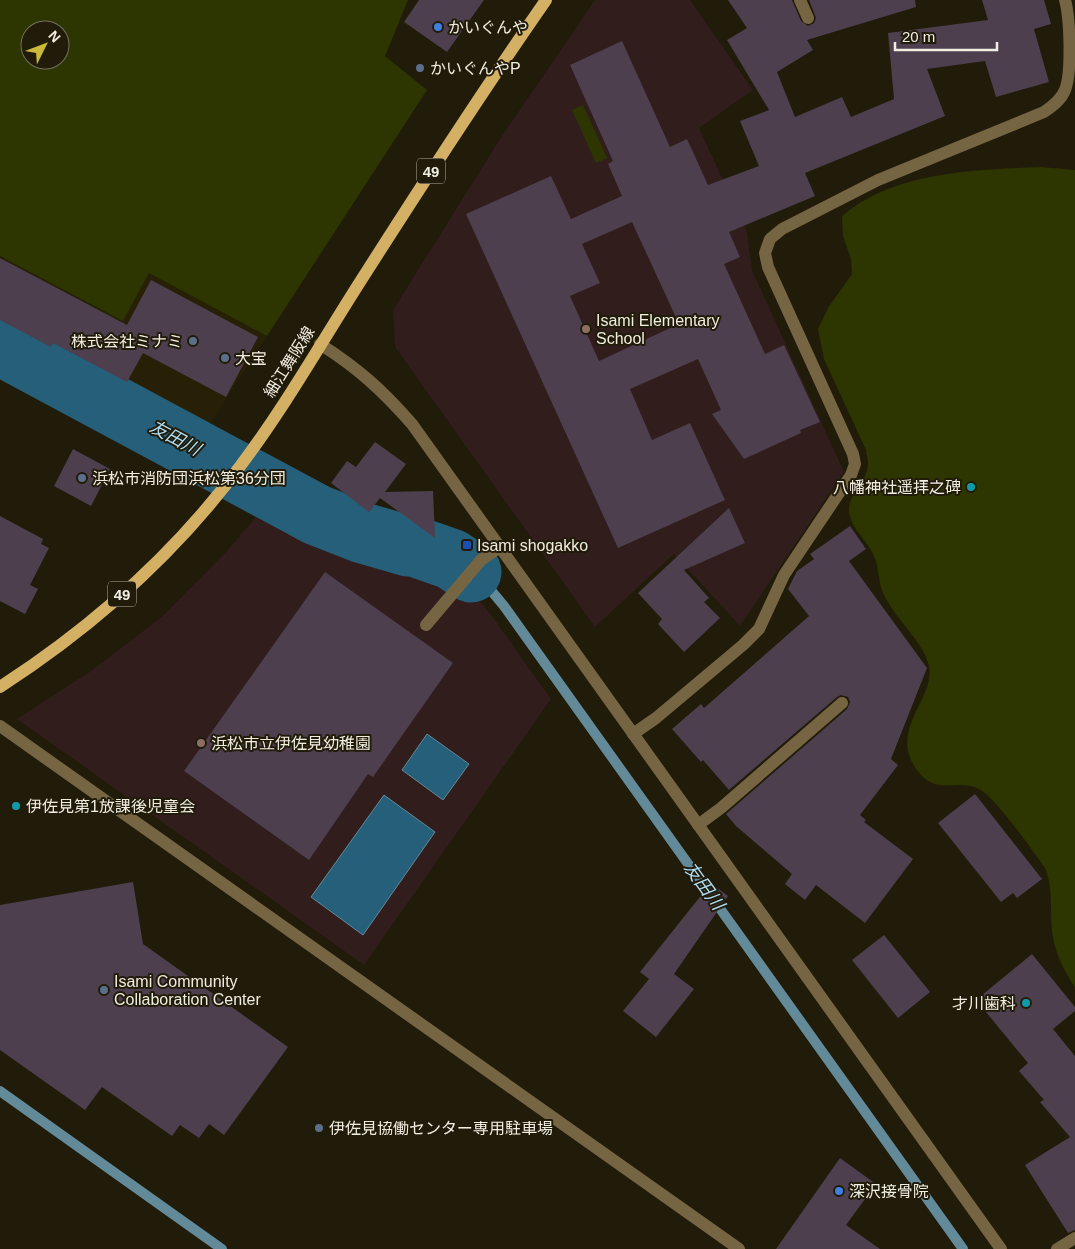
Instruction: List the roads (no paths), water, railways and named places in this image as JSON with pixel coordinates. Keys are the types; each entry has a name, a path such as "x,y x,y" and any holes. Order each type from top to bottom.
{"main road":[{"name":"細江舞阪線","path":"0,687 34,665 101,613 164,554 227,483 245,460 466,116 546,0"}],"street":[{"path":"800,0 808,18"},
{"path":"633,734 714,670 759,630 784,575 851,475 855,464 853,454 768,267 765,253 770,239 782,229 852,191 1044,112 1057,103 1065,91 1068,76 1069,25 1066,0"},
{"path":"320,344 355,366 385,394 412,424 1001,1249"},
{"path":"426,625 480,560 500,547"},
{"path":"698,825 721,808 842,703"},
{"path":"0,726 739,1249"},
{"path":"1057,1249 1075,1238"}],"water":[{"path":"427,734 469,764 443,800 402,770"},
{"path":"384,795 435,832 363,935 311,897"}],"waterway":[{"name":"友田川","path":"0,345 317,515 363,533 408,546"},
{"name":"友田川","path":"422,549 451,559 471,572"},
{"name":"友田川","path":"471,572 489,588 504,606 963,1249"},
{"path":"0,1091 222,1249"}],"place":[{"name":"かいぐんや","path":"438,27"},
{"name":"かいぐんやP","path":"420,68"},
{"name":"Isami Elementary School","path":"586,329"},
{"name":"株式会社ミナミ","path":"193,341"},
{"name":"大宝","path":"225,358"},
{"name":"浜松市消防団浜松第36分団","path":"82,478"},
{"name":"八幡神社遥拝之碑","path":"971,487"},
{"name":"Isami shogakko","path":"467,545"},
{"name":"浜松市立伊佐見幼稚園","path":"201,743"},
{"name":"伊佐見第1放課後児童会","path":"16,806"},
{"name":"Isami Community Collaboration Center","path":"104,990"},
{"name":"才川歯科","path":"1026,1003"},
{"name":"伊佐見協働センター専用駐車場","path":"319,1128"},
{"name":"深沢接骨院","path":"839,1191"}]}
